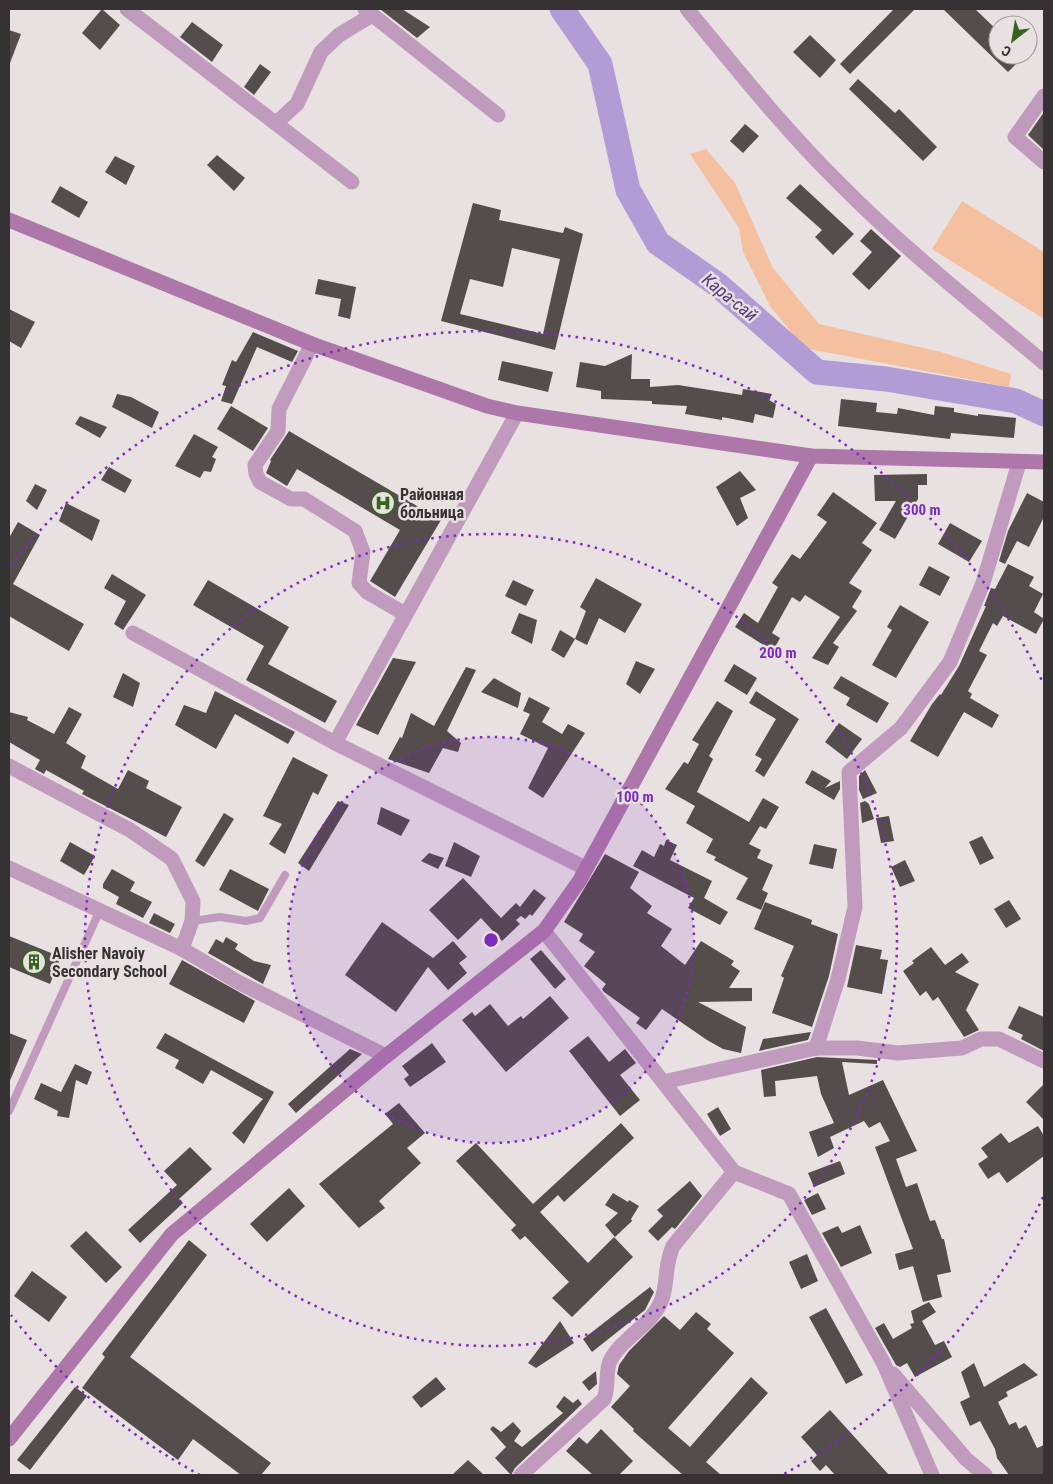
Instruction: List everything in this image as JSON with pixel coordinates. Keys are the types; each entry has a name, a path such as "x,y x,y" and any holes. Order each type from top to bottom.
{"street":[{"path":"127,9 352,182"},
{"path":"687,9 754,90 838,183 924,263 1044,362"},
{"path":"276,123 297,104 321,52 368,12 498,115"},
{"path":"1044,96 1015,137 1044,162"},
{"path":"9,220 312,344 487,406 517,413 811,456 1019,463 1043,462"},
{"path":"312,344 279,409 278,432 255,465 256,474 260,482 291,499 304,499 355,531 363,552 359,583 367,592 405,614"},
{"path":"335,743 517,413"},
{"path":"9,1438 172,1234 386,1056 544,931 585,868 811,456"},
{"path":"816,1048 838,979 855,907 849,772 902,728 950,662 983,583 1019,463"},
{"path":"133,633 335,743 585,868"},
{"path":"9,766 130,830 172,859 193,901 192,920 182,949"},
{"path":"9,868 182,949 238,982 386,1056"},
{"path":"544,931 734,1172 789,1194 883,1362 932,1475"},
{"path":"663,1082 816,1048 857,1048 898,1053 962,1048 981,1039 999,1039 1044,1061"},
{"path":"521,1475 604,1399 608,1390 610,1362 648,1320 663,1298 666,1261 673,1246 734,1172"},
{"path":"883,1362 966,1459 985,1475"}],"lane":[{"path":"192,920 220,917 246,921 260,918 285,876"},
{"path":"9,1111 100,910"}],"shaded area":[{"path":"706,149 735,183 773,268 819,324 941,352 1011,374 1009,387 804,348 770,306 743,252 739,228 690,154"},
{"path":"962,201 1044,252 1044,319 932,249"}],"building":[{"path":"102,9 120,25 100,50 82,33"},
{"path":"380,9 402,9 430,27 417,38"},
{"path":"894,9 915,9 850,74 840,64"},
{"path":"943,9 975,9 988,21 988,53"},
{"path":"192,22 223,45 212,62 180,37"},
{"path":"9,30 21,34 10,63 9,63"},
{"path":"810,35 836,60 820,78 793,52"},
{"path":"260,64 271,72 254,95 244,87"},
{"path":"1001,65 1015,65 1008,72"},
{"path":"858,79 895,113 899,109 937,147 923,161 849,89"},
{"path":"1044,112 1044,150 1028,135"},
{"path":"745,124 759,136 743,153 730,141"},
{"path":"217,155 245,178 234,191 207,165"},
{"path":"115,156 135,166 126,185 105,172"},
{"path":"800,184 854,234 833,255 815,237 822,230 786,198"},
{"path":"60,186 88,202 79,218 51,202"},
{"path":"473,203 501,210 499,220 563,233 565,227 583,234 555,350 441,321","holes":["512,248 560,259 543,334 460,314 470,279 503,287"]},
{"path":"871,229 901,256 869,290 852,274 872,252 860,241"},
{"path":"318,279 356,287 350,319 338,316 341,299 315,294"},
{"path":"9,309 35,322 21,348 9,341"},
{"path":"253,332 298,351 292,362 257,347 232,404 221,401 226,386 222,385 232,360 236,362"},
{"path":"632,354 631,379 650,379 650,387 678,385 742,395 743,389 772,394 769,400 776,404 773,418 755,414 753,423 722,417 722,420 685,414 687,406 652,404 652,401 601,399 601,391 576,387 580,362 605,366"},
{"path":"502,361 553,372 548,392 498,380"},
{"path":"117,394 131,397 159,412 152,428 112,407"},
{"path":"841,399 877,403 876,412 897,414 898,408 934,415 935,406 954,408 954,412 978,416 978,414 1016,418 1014,438 951,433 950,439 838,426"},
{"path":"231,406 268,428 253,451 217,429"},
{"path":"80,416 107,427 100,438 75,424"},
{"name":"Районная больница","path":"289,431 441,520 395,597 370,581 400,530 297,469 287,486 266,473 270,460"},
{"path":"194,434 218,447 212,457 216,459 211,472 204,471 200,478 175,466"},
{"path":"109,467 132,480 125,493 101,480"},
{"path":"740,471 756,490 740,498 748,518 737,526 716,487"},
{"path":"927,474 927,485 918,485 918,499 895,539 879,530 896,501 875,501 874,475"},
{"path":"35,484 47,490 37,510 26,501"},
{"path":"833,492 877,523 862,543 872,550 849,583 862,591 852,607 857,611 833,643 839,647 828,665 812,658 840,617 805,595 800,602 792,597 772,633 780,638 773,651 735,627 744,613 758,623 778,587 772,583 792,554 800,559 827,522 817,515"},
{"path":"1027,493 1044,502 1044,517 1029,547 1017,541 1005,564 999,561 1008,531"},
{"path":"66,503 100,520 92,541 59,521"},
{"path":"18,522 40,535 13,584 84,624 69,651 9,616 9,538"},
{"path":"950,523 982,541 969,562 938,544"},
{"path":"1008,564 1034,577 1029,586 1043,594 1034,612 1044,619 1036,634 1003,616 997,626 993,623 979,651 987,655 968,691 972,694 970,698 999,715 992,728 964,712 938,757 910,741 932,704 941,695 959,666 986,606 984,606 991,588 995,589"},
{"path":"929,566 950,577 940,596 919,585"},
{"path":"112,574 146,595 123,630 114,624 126,601 104,588"},
{"path":"596,578 642,604 625,633 599,618 587,645 575,639 586,611 580,607"},
{"path":"208,580 289,627 268,664 337,701 325,723 246,680 264,646 193,605"},
{"path":"513,580 534,590 526,606 505,596"},
{"path":"900,605 929,622 896,678 872,665 892,630 887,627"},
{"path":"519,613 537,620 532,644 511,633"},
{"path":"560,630 575,639 564,658 551,650"},
{"path":"393,658 416,662 378,735 356,725"},
{"path":"636,661 655,669 640,694 626,684"},
{"path":"734,664 757,678 747,695 724,681"},
{"path":"466,667 476,670 447,731 461,743 458,752 443,748 429,773 388,759 400,737 402,738 411,713 434,726"},
{"path":"123,673 140,683 133,707 113,697"},
{"path":"841,676 889,703 877,723 846,705 850,698 833,688"},
{"path":"494,678 521,693 518,708 481,692"},
{"path":"215,691 295,732 288,744 235,714 216,749 175,725 184,705 206,713"},
{"path":"756,691 799,719 764,777 755,771 762,759 755,755 776,719 749,703"},
{"path":"529,697 550,708 542,722 562,734 568,724 585,733 543,798 528,788 548,748 520,734 530,714 523,711"},
{"path":"717,701 733,711 709,756 713,759 697,792 749,822 763,798 779,807 766,829 760,826 749,844 761,850 757,858 773,865 762,890 768,893 761,910 736,899 748,878 714,860 716,857 706,852 713,839 686,823 695,806 665,789 684,762 688,764 699,744 692,740"},
{"path":"69,707 82,714 66,743 86,756 81,768 118,789 128,770 149,781 146,788 182,807 166,837 82,794 84,791 46,770 44,774 35,769 40,760 9,742 9,712 28,717 27,720 54,734"},
{"path":"839,723 862,739 847,759 825,742"},
{"path":"293,757 328,775 318,795 313,792 285,854 269,844 282,824 263,816"},
{"path":"812,770 831,781 825,788 840,781 840,789 834,800 805,783"},
{"path":"865,770 877,793 863,799 859,790 859,776"},
{"path":"338,801 349,805 309,871 298,863"},
{"path":"865,801 869,804 874,819 862,823 860,803"},
{"path":"381,807 410,820 401,836 377,824"},
{"path":"224,813 234,819 204,867 195,861"},
{"path":"889,816 894,841 881,843 876,818"},
{"path":"982,836 994,858 980,865 969,842"},
{"path":"666,840 677,845 670,860 712,881 704,898 728,912 720,925 688,908 694,898 633,866 642,850 654,857 660,844 664,846"},
{"path":"70,842 95,856 84,875 60,861"},
{"path":"454,842 480,856 471,877 445,866"},
{"path":"814,844 837,849 833,869 809,864"},
{"path":"429,853 444,858 438,869 421,861"},
{"path":"605,854 639,872 630,888 652,906 647,913 672,929 661,946 685,965 701,941 734,961 731,965 740,971 729,988 752,988 752,1001 698,1002 746,1027 741,1053 723,1049 662,1009 646,1030 636,1023 640,1018 604,992 602,989 606,984 584,966 595,952 579,941 583,934 564,922"},
{"path":"905,860 915,881 900,887 891,867"},
{"path":"112,869 135,882 130,891 152,902 143,918 116,904 119,897 103,888 103,884"},
{"path":"230,869 269,889 258,911 219,890"},
{"path":"463,878 501,918 516,903 520,907 534,889 546,898 532,916 530,914 525,919 521,916 516,920 520,924 502,941 481,918 458,940 429,910"},
{"path":"1009,900 1021,919 1006,928 994,909"},
{"path":"765,902 812,920 811,924 838,934 829,976 812,1027 772,1013 784,978 781,976 794,946 754,929"},
{"path":"154,913 175,924 170,933 149,923"},
{"path":"382,922 433,958 453,941 467,957 459,963 467,973 448,990 428,967 396,1012 345,975"},
{"name":"Alisher Navoiy Secondary School","path":"9,936 61,957 50,984 9,967"},
{"path":"226,937 238,944 235,949 254,961 271,965 263,984 208,953 216,939 223,943"},
{"path":"856,945 882,950 880,959 888,960 882,994 847,987"},
{"path":"931,947 945,965 962,953 969,962 955,972 979,984 966,1010 979,1030 964,1037 938,997 933,1001 926,991 920,996 903,971 914,963 912,961"},
{"path":"541,950 566,979 555,989 530,959"},
{"path":"182,960 255,1001 244,1023 169,984"},
{"path":"550,996 569,1018 506,1072 462,1020 472,1012 475,1016 490,1004 508,1026 521,1016 523,1019"},
{"path":"1019,1006 1044,1017 1044,1051 1021,1039 1023,1035 1008,1028"},
{"path":"811,1032 808,1040 759,1051 763,1039"},
{"path":"9,1033 27,1040 9,1083"},
{"path":"165,1033 274,1092 244,1144 232,1133 263,1099 211,1070 203,1084 175,1068 179,1060 156,1048"},
{"path":"588,1036 609,1062 625,1049 636,1063 620,1075 640,1100 620,1116 569,1051"},
{"path":"432,1043 446,1062 410,1087 404,1079 409,1075 402,1066"},
{"path":"350,1049 362,1054 296,1113 288,1104"},
{"path":"817,1057 877,1060 877,1064 842,1062 849,1095 883,1080 917,1151 896,1159 906,1187 917,1183 930,1221 935,1220 942,1239 944,1239 951,1272 937,1275 942,1297 923,1302 913,1266 899,1270 895,1254 913,1249 875,1147 890,1141 880,1122 869,1128 864,1121 830,1137 834,1148 818,1157 809,1132 834,1123 821,1094 817,1076 775,1081 776,1096 764,1097 761,1070"},
{"path":"75,1064 92,1072 87,1085 76,1080 69,1118 57,1116 58,1111 34,1099 41,1083 61,1092"},
{"path":"1044,1084 1044,1120 1026,1102"},
{"path":"399,1103 425,1133 407,1148 421,1163 379,1201 385,1208 359,1228 319,1184 393,1124 385,1114"},
{"path":"718,1107 731,1129 720,1136 707,1114"},
{"path":"621,1123 634,1138 564,1202 558,1195 540,1212 588,1263 614,1237 633,1257 572,1317 552,1298 569,1282 525,1236 520,1240 511,1230 516,1225 456,1161 476,1143 533,1204"},
{"path":"1038,1126 1044,1136 1044,1156 1007,1183 999,1172 988,1179 978,1164 988,1157 981,1148 1001,1133 1009,1143"},
{"path":"190,1147 212,1169 179,1199 183,1203 140,1243 128,1230 177,1185 164,1171"},
{"path":"840,1161 845,1174 814,1187 808,1173"},
{"path":"690,1181 702,1196 675,1229 672,1227 658,1241 648,1231 663,1216 657,1210"},
{"path":"289,1188 305,1206 267,1242 250,1224"},
{"path":"613,1193 639,1206 631,1219 632,1221 615,1237 605,1225 618,1213 605,1205"},
{"path":"818,1193 826,1209 812,1215 804,1200"},
{"path":"860,1225 872,1253 841,1267 822,1233 838,1226 842,1233"},
{"path":"86,1231 122,1267 106,1283 70,1246"},
{"path":"189,1240 207,1255 130,1357 271,1463 261,1475 241,1475 193,1439 178,1460 82,1388 105,1357 102,1354"},
{"path":"807,1254 818,1281 801,1289 789,1262"},
{"path":"32,1271 67,1297 49,1322 14,1296"},
{"path":"650,1287 654,1292 645,1310 592,1352 583,1339"},
{"path":"929,1302 936,1312 922,1321 935,1345 944,1341 952,1357 915,1377 907,1363 900,1367 896,1365 875,1328 884,1323 893,1339 912,1328 910,1324 914,1323 911,1311"},
{"path":"826,1308 863,1375 846,1384 809,1317"},
{"path":"696,1312 711,1324 707,1329 734,1353 668,1428 690,1447 751,1377 768,1393 706,1462 721,1475 683,1475 633,1431 634,1429 611,1407 630,1386 617,1374 619,1365 629,1351 664,1316 680,1330"},
{"path":"560,1321 574,1343 536,1368 528,1363"},
{"path":"974,1363 984,1387 1024,1363 1038,1375 1006,1392 1008,1396 998,1402 1009,1425 1016,1422 1019,1429 1026,1425 1037,1448 1044,1445 1044,1475 1009,1475 997,1458 995,1449 980,1421 970,1426 960,1402 970,1397 961,1372"},
{"path":"596,1371 597,1384 589,1391 582,1382"},
{"path":"436,1377 446,1389 421,1408 412,1397"},
{"path":"75,1387 87,1396 30,1470 17,1460"},
{"path":"564,1396 573,1403 578,1399 582,1404 515,1468 511,1475 495,1458 506,1447 490,1429 493,1426 501,1432 513,1422 521,1431 514,1441 522,1447 563,1413 556,1407"},
{"path":"830,1410 889,1475 835,1475 826,1465 820,1471 811,1461 817,1455 801,1437"},
{"path":"601,1429 633,1461 619,1475 593,1475 566,1451 579,1437 587,1444"},
{"path":"468,1460 484,1475 452,1475"}],"waterway":[{"name":"Кара-сай","path":"562,9 600,64 628,190 658,243 718,285 817,372 886,379 1016,401 1044,414"}],"place":[{"name":"Районная больница","path":"383,503"},
{"name":"Alisher Navoiy Secondary School","path":"34,962"}]}
